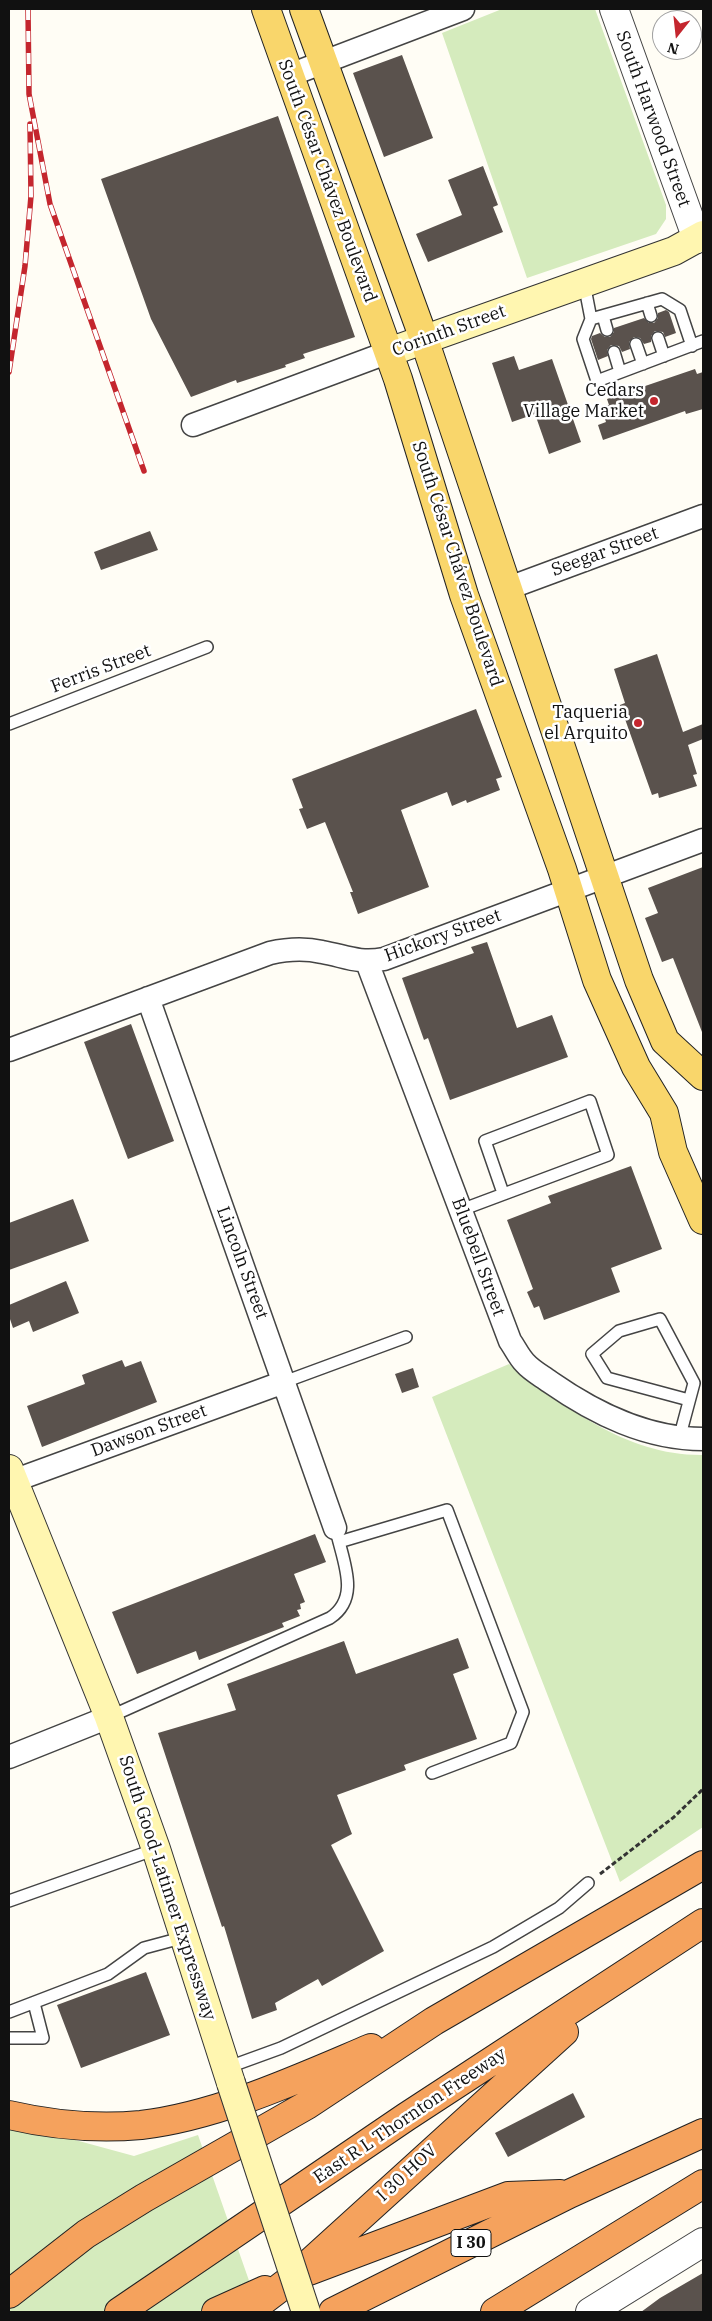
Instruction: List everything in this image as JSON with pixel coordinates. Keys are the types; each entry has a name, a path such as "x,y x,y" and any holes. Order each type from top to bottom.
{"highway":[{"path":"9,2294 86,2234 144,2198 307,2105 434,2021 703,1865"},
{"name":"East R L Thornton Freeway","path":"119,2312 406,2117 703,1923"},
{"name":"I 30 HOV","path":"248,2312 294,2277 520,2070 642,1964"},
{"path":"9,2116 33,2121 91,2126 141,2125 198,2113 293,2082 434,2021"},
{"name":"I 30","path":"333,2312 569,2194 703,2133"},
{"path":"495,2312 703,2184"},
{"name":"I 30 HOV","path":"216,2312 294,2277 508,2196 569,2194"}],"main road":[{"name":"South César Chávez Boulevard","path":"266,9 389,352 464,595 568,890 597,980 636,1067 664,1113 673,1152 703,1220"},
{"name":"South César Chávez Boulevard","path":"304,9 424,340 506,589 639,980 665,1041 703,1076"},
{"name":"Corinth Street","path":"389,352 674,251 701,244"},
{"name":"South Good-Latimer Expressway","path":"11,1475 109,1718 156,1849 306,2312"}],"street":[{"path":"290,75 323,62 422,16 462,9"},
{"name":"South Harwood Street","path":"614,9 701,244"},
{"name":"Corinth Street","path":"193,425 389,352"},
{"name":"Seegar Street","path":"506,589 703,516"},
{"name":"Hickory Street","path":"9,1050 270,953 287,950 322,952 367,962 384,959 703,840"},
{"name":"Bluebell Street","path":"367,962 510,1341 526,1364 567,1394 611,1418 648,1433 679,1439 703,1439"},
{"name":"Lincoln Street","path":"148,998 337,1535"},
{"name":"Dawson Street","path":"11,1475 284,1382"},
{"path":"9,1757 109,1718"},
{"path":"590,2312 703,2242"}],"lane":[{"path":"584,283 591,319 583,339 597,381 703,341"},
{"path":"591,319 662,299 680,310 692,346"},
{"path":"647,303 651,316"},
{"path":"626,309 629,321"},
{"path":"603,316 607,330"},
{"path":"658,338 664,356"},
{"path":"636,344 643,364"},
{"path":"614,352 620,372"},
{"name":"Ferris Street","path":"9,724 207,647"},
{"path":"461,1210 608,1155 590,1101 486,1141 503,1193"},
{"path":"679,1439 690,1400 694,1383 660,1319 619,1330 592,1354 607,1378 690,1400"},
{"path":"284,1382 406,1337"},
{"path":"109,1718 330,1618 341,1610 346,1600 348,1588 337,1535 448,1510 523,1712 511,1743 432,1773"},
{"path":"9,1901 156,1849"},
{"path":"229,2076 281,2048 493,1947 559,1908 588,1883"},
{"path":"9,2012 108,1974 144,1948 184,1937"},
{"path":"9,2038 43,2038 34,2002"}],"path":[{"path":"588,1883 674,1817 703,1789"}],"green space":[{"path":"502,9 595,9 666,205 666,219 656,234 527,278 442,33"},
{"path":"509,1364 575,1412 623,1438 675,1453 703,1455 703,1827 620,1882 432,1397"},
{"path":"9,2122 134,2156 198,2135 260,2312 9,2312"}],"building":[{"path":"402,55 433,138 384,157 353,73"},
{"path":"278,116 355,337 303,354 305,358 285,365 286,367 237,383 236,380 191,397 151,319 101,179"},
{"path":"483,166 498,205 493,207 503,232 428,262 416,234 462,215 448,180"},
{"path":"666,310 669,312 676,333 665,337 663,332 655,331 651,336 651,342 644,344 640,338 634,337 629,342 630,349 622,352 619,346 611,345 607,350 608,356 598,360 591,339 592,336 600,333 605,337 610,337 614,332 614,328 644,318 649,323 654,323 658,318 658,313"},
{"path":"514,356 519,370 552,359 581,442 549,454 535,414 512,422 492,363"},
{"path":"695,369 697,374 703,372 703,409 686,414 685,411 603,440 598,425 606,422 601,407 609,405 607,399"},
{"path":"150,531 158,550 101,570 94,552"},
{"path":"657,654 683,732 703,724 703,739 688,745 697,774 693,775 697,786 659,798 658,793 652,795 620,705 625,703 614,669"},
{"path":"476,709 502,777 496,779 500,790 467,803 466,800 452,806 447,792 401,810 429,887 358,914 350,892 353,892 325,822 307,829 299,809 303,808 292,779"},
{"path":"703,867 702,1032 673,958 662,962 645,918 658,913 648,888"},
{"path":"487,942 517,1028 552,1015 568,1057 450,1100 428,1038 424,1040 402,978 474,953 471,947"},
{"path":"131,1024 174,1141 128,1159 84,1042"},
{"path":"631,1166 662,1249 611,1268 620,1292 544,1320 539,1306 534,1308 527,1292 533,1289 507,1220 551,1203 548,1196"},
{"path":"73,1199 89,1241 9,1270 9,1223"},
{"path":"66,1281 79,1313 33,1332 29,1321 13,1328 9,1316 9,1305"},
{"path":"122,1360 125,1367 141,1361 157,1402 42,1447 27,1406 85,1384 82,1375"},
{"path":"413,1368 419,1387 402,1393 395,1374"},
{"path":"315,1534 326,1562 294,1574 305,1602 300,1604 301,1609 297,1610 300,1616 282,1623 284,1627 199,1660 196,1651 137,1674 112,1612"},
{"path":"458,1638 469,1668 453,1674 477,1739 404,1765 406,1770 337,1795 352,1834 331,1845 384,1951 322,1986 318,1979 275,2003 277,2010 252,2019 224,1926 222,1927 158,1733 236,1710 227,1684 344,1641 356,1674"},
{"path":"146,1972 170,2035 81,2068 57,2005"},
{"path":"573,2093 585,2117 508,2157 495,2133"},
{"path":"703,2273 703,2312 641,2312 660,2298"}],"railway":[{"path":"28,9 29,94 50,204 144,471"},
{"path":"9,372 25,266 31,196 30,124"}],"place":[{"name":"Cedars Village Market","path":"654,401"},
{"name":"Taqueria el Arquito","path":"638,723"}]}
